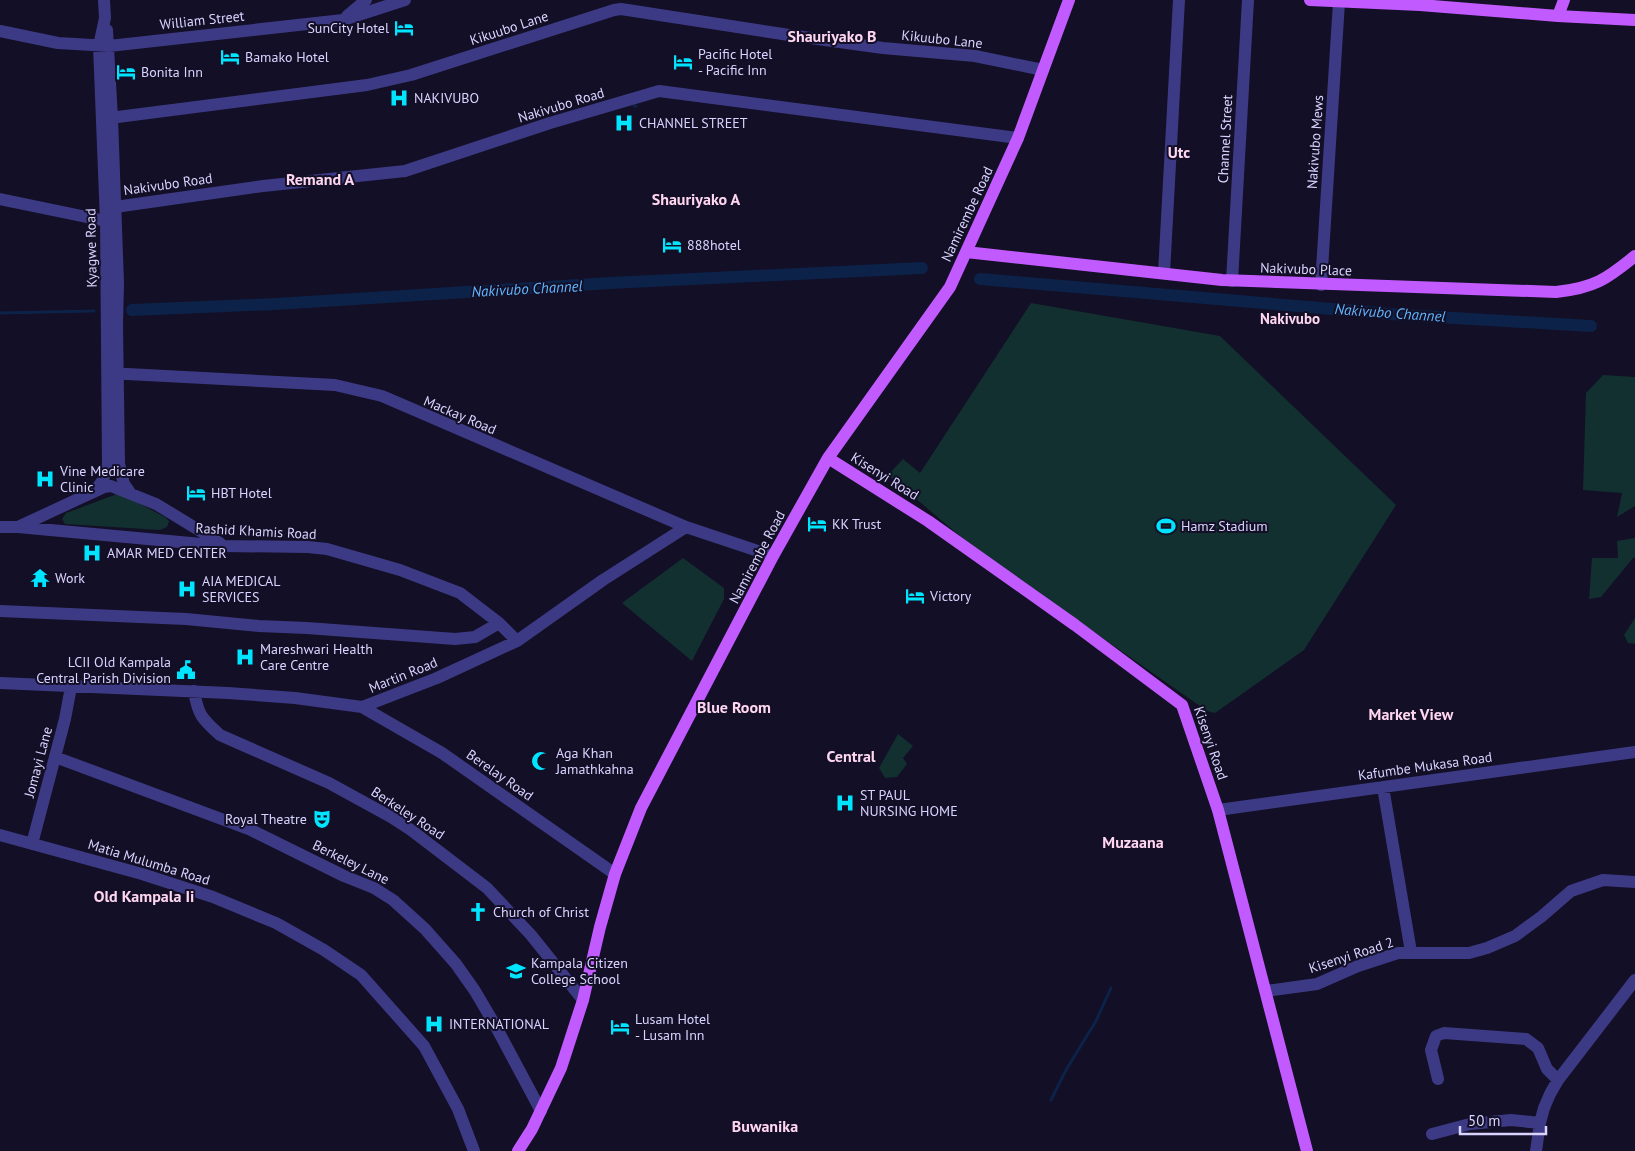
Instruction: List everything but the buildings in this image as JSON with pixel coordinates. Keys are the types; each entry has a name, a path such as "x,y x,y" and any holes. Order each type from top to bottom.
{"main road":[{"name":"Namirembe Road","path":"518,1151 532,1129 561,1068 583,1000 615,874 641,808 828,458 950,287 1018,138 1069,0"},
{"path":"1310,0 1420,5 1635,20"},
{"path":"1558,16 1564,0"},
{"name":"Nakivubo Place","path":"966,252 1232,281 1556,292 1576,290 1595,284 1611,276 1635,256"},
{"name":"Kisenyi Road","path":"828,458 908,508 1075,625 1179,701 1186,714 1218,810 1307,1151"}],"street":[{"name":"Kyagwe Road","path":"104,0 107,119 106,221 112,373 119,464 124,484 131,494"},
{"path":"344,20 366,0"},
{"name":"William Street","path":"0,31 58,44 104,46 344,20 405,0"},
{"path":"1164,273 1179,0"},
{"name":"Channel Street","path":"1232,281 1248,0"},
{"name":"Nakivubo Mews","path":"1321,285 1339,2"},
{"name":"Kikuubo Lane","path":"107,119 367,85 411,75 622,9 836,42 975,56 1043,70"},
{"name":"Nakivubo Road","path":"116,207 263,186 404,171 550,123 656,92 676,92 1018,138"},
{"name":"Kyagwe Road","path":"94,492 103,480 108,464 118,283 116,207 107,119"},
{"path":"0,199 106,221"},
{"name":"Mackay Road","path":"112,373 335,385 358,389 382,396 422,415 686,527 774,556"},
{"path":"18,527 111,486 156,504 223,546"},
{"name":"Rashid Khamis Road","path":"0,527 18,527 223,546 327,549 400,570 460,593 499,623 517,641"},
{"name":"Martin Road","path":"0,683 194,691 296,698 362,707 437,678 517,641 603,580 686,527"},
{"path":"0,610 186,619 259,626 455,639 475,637 499,623"},
{"name":"Jomayi Lane","path":"32,844 71,687"},
{"name":"Berkeley Road","path":"194,691 197,710 205,722 220,735 329,783 391,817 487,888 531,935 583,1000"},
{"name":"Berelay Road","path":"362,707 442,753 615,874"},
{"name":"Kafumbe Mukasa Road","path":"1218,810 1635,752"},
{"name":"Berkeley Lane","path":"54,757 251,830 344,876 374,888 393,900 425,929 456,964 475,991 541,1111"},
{"path":"1383,788 1411,952"},
{"name":"Matia Mulumba Road","path":"0,835 142,874 213,898 276,923 353,969 372,985 424,1046 458,1109 474,1151"},
{"name":"Kisenyi Road 2","path":"1266,991 1317,984 1358,966 1398,953 1469,953 1487,948 1516,936 1571,891 1602,880 1635,882"},
{"path":"1536,1151 1540,1124 1550,1094 1558,1080 1635,980"},
{"path":"1438,1079 1431,1050 1436,1036 1444,1033 1526,1039 1538,1048 1547,1069 1558,1080"},
{"path":"1432,1134 1470,1124 1486,1122 1510,1120 1540,1124"}],"green space":[{"name":"Hamz Stadium","path":"1031,303 1220,336 1396,505 1304,650 1215,713 1207,711 974,548 888,475 903,459 920,473"},
{"path":"1603,375 1635,377 1635,506 1617,517 1622,493 1583,490 1586,393"},
{"path":"117,494 127,497 165,517 169,521 167,527 160,530 65,524 62,519 66,513"},
{"path":"1635,538 1635,558 1633,558 1601,597 1589,599 1592,558 1618,558 1617,541"},
{"path":"683,558 724,588 724,599 692,661 622,603"},
{"path":"1635,618 1635,644 1628,643 1624,635"},
{"path":"898,734 913,746 903,758 907,764 897,777 885,778 879,768"}],"waterway":[{"name":"Nakivubo Channel","path":"132,310 276,304 610,283 922,268"},
{"name":"Nakivubo Channel","path":"980,279 1403,315 1591,326"},
{"name":"Nakivubo Channel","path":"0,313 94,311"},
{"path":"1051,1100 1066,1070 1096,1021 1111,988"}],"place":[{"name":"SunCity Hotel","path":"404,28"},
{"name":"Bamako Hotel","path":"230,57"},
{"name":"Pacific Hotel - Pacific Inn","path":"683,62"},
{"name":"Bonita Inn","path":"126,72"},
{"name":"NAKIVUBO","path":"399,98"},
{"name":"CHANNEL STREET","path":"624,123"},
{"name":"888hotel","path":"672,245"},
{"name":"Vine Medicare Clinic","path":"45,479"},
{"name":"HBT Hotel","path":"196,493"},
{"name":"KK Trust","path":"817,524"},
{"name":"Hamz Stadium","path":"1166,526"},
{"name":"AMAR MED CENTER","path":"92,553"},
{"name":"Work","path":"40,578"},
{"name":"AIA MEDICAL SERVICES","path":"187,589"},
{"name":"Victory","path":"915,596"},
{"name":"Mareshwari Health Care Centre","path":"245,657"},
{"name":"LCII Old Kampala Central Parish Division","path":"186,670"},
{"name":"Aga Khan Jamathkahna","path":"541,761"},
{"name":"ST PAUL NURSING HOME","path":"845,803"},
{"name":"Royal Theatre","path":"322,819"},
{"name":"Church of Christ","path":"478,912"},
{"name":"Kampala Citizen College School","path":"516,971"},
{"name":"INTERNATIONAL","path":"434,1024"},
{"name":"Lusam Hotel - Lusam Inn","path":"620,1027"}],"district":[{"name":"Shauriyako B","path":"832,36"},
{"name":"Utc","path":"1179,152"},
{"name":"Remand A","path":"320,179"},
{"name":"Shauriyako A","path":"696,199"},
{"name":"Nakivubo","path":"1290,319"},
{"name":"Blue Room","path":"734,707"},
{"name":"Market View","path":"1411,714"},
{"name":"Central","path":"851,756"},
{"name":"Muzaana","path":"1133,842"},
{"name":"Old Kampala Ii","path":"144,896"},
{"name":"Buwanika","path":"765,1126"}]}
